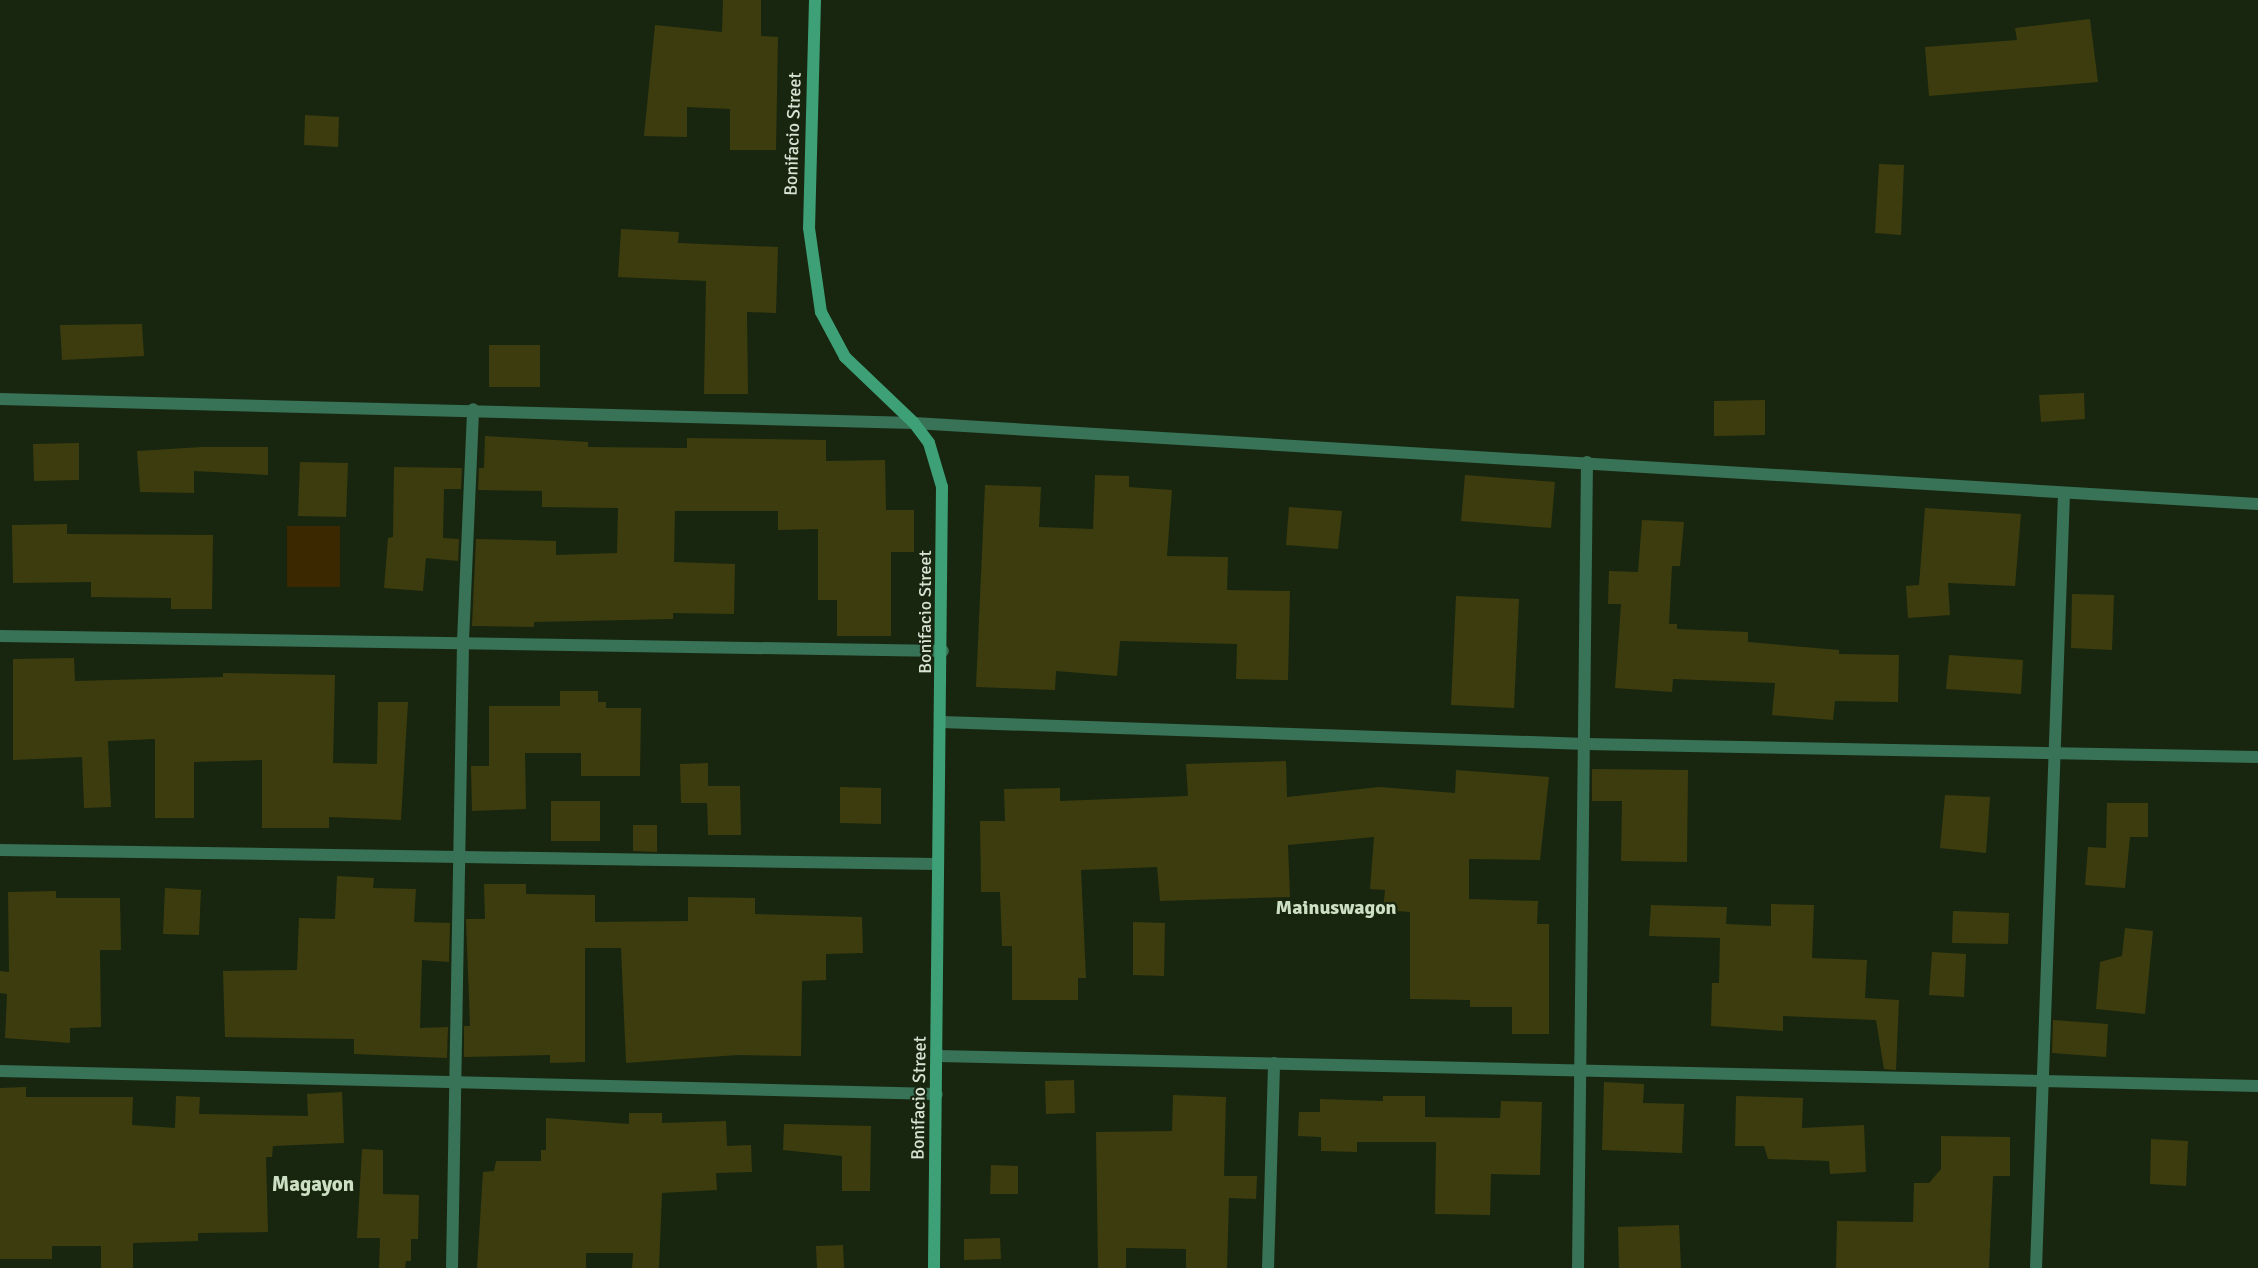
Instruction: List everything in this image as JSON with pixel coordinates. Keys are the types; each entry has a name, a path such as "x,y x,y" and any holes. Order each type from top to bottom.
{"street":[{"name":"Bonifacio Street","path":"815,0 809,228 819,304 844,357 915,423 929,443 942,487 943,651 937,864 938,1056 934,1268"},
{"path":"0,399 473,409 915,423 1587,462 2064,495 2258,504"},
{"path":"452,1268 454,1082 461,859 463,641 473,409"},
{"path":"1578,1268 1586,744 1587,462"},
{"path":"2036,1268 2040,1081 2064,495"},
{"path":"0,636 463,641 943,651"},
{"path":"941,722 1586,744 2258,757"},
{"path":"0,850 461,859 937,864"},
{"path":"938,1056 2258,1086"},
{"path":"1268,1268 1274,1063"},
{"path":"0,1071 937,1094"}],"shaded area":[{"path":"287,526 340,526 340,587 287,587"}],"building":[{"path":"723,0 761,0 761,36 778,37 776,150 730,150 730,109 687,107 687,137 644,136 655,25 722,32"},
{"path":"2090,19 2098,82 1929,96 1925,47 2017,40 2015,28"},
{"path":"305,115 339,117 338,147 304,145"},
{"path":"1879,164 1904,165 1901,235 1875,233"},
{"path":"621,229 679,232 678,243 778,247 776,313 747,312 748,394 704,394 706,281 618,277"},
{"path":"142,324 144,356 62,360 60,325"},
{"path":"489,345 540,345 540,387 489,387"},
{"path":"2084,393 2085,419 2041,422 2039,395"},
{"path":"1765,400 1765,435 1714,436 1714,401"},
{"path":"485,436 588,442 588,447 687,448 687,438 826,440 826,461 885,460 886,510 914,510 914,552 891,552 891,636 837,636 837,600 818,600 818,529 778,530 778,511 675,511 674,562 735,564 734,614 673,613 673,619 534,622 534,627 472,626 476,539 556,541 556,555 617,553 618,508 542,507 542,491 478,490 479,468 484,468"},
{"path":"79,443 79,480 34,481 33,444"},
{"path":"202,447 268,447 268,475 194,471 194,493 140,492 137,451"},
{"path":"300,462 348,463 346,517 298,516"},
{"path":"394,467 462,468 461,489 444,489 443,538 459,539 458,561 426,558 423,591 384,588 388,538 393,537"},
{"path":"1095,475 1129,476 1129,487 1172,490 1167,556 1228,557 1227,590 1290,591 1288,680 1236,679 1237,644 1120,641 1117,676 1056,671 1055,690 976,687 985,485 1041,487 1039,527 1093,529"},
{"path":"1465,475 1555,482 1551,528 1461,521"},
{"path":"1289,507 1342,511 1338,549 1286,545"},
{"path":"1925,508 2021,514 2015,586 1948,583 1950,615 1908,618 1906,586 1919,585"},
{"path":"1642,520 1684,522 1680,566 1672,566 1669,624 1677,624 1677,629 1748,632 1748,642 1839,650 1839,654 1899,655 1898,702 1835,701 1833,720 1772,715 1775,683 1673,679 1672,692 1615,688 1621,604 1608,604 1609,571 1638,572"},
{"path":"67,524 67,534 213,535 212,609 171,609 171,598 91,597 91,582 13,583 12,525"},
{"path":"2072,594 2114,595 2112,650 2071,648"},
{"path":"1456,596 1519,599 1514,708 1451,705"},
{"path":"1949,655 2023,660 2021,694 1946,689"},
{"path":"74,658 75,681 223,677 223,673 335,675 333,763 377,764 378,702 408,702 401,820 329,817 329,828 262,828 262,760 194,762 194,818 155,818 155,739 108,741 111,807 84,808 82,757 13,760 13,659"},
{"path":"560,691 598,691 598,702 606,702 606,708 641,708 640,776 581,776 581,753 525,753 526,809 472,811 471,766 489,766 489,706 560,706"},
{"path":"1286,761 1287,797 1379,787 1455,793 1456,770 1549,777 1540,860 1469,859 1469,899 1538,901 1537,924 1549,924 1549,1034 1512,1034 1512,1007 1470,1007 1470,1000 1410,999 1410,912 1383,910 1385,890 1370,889 1374,837 1288,845 1290,897 1160,901 1157,867 1081,870 1086,978 1078,978 1078,1000 1012,1000 1012,946 1002,946 1000,892 981,892 980,821 1005,821 1004,789 1060,788 1060,801 1188,796 1186,764"},
{"path":"708,763 708,786 740,786 741,835 708,835 707,803 681,803 680,764"},
{"path":"1592,769 1688,770 1687,862 1621,861 1622,801 1592,801"},
{"path":"840,787 881,788 881,824 840,823"},
{"path":"1945,795 1990,797 1986,853 1940,848"},
{"path":"551,801 600,801 600,841 551,841"},
{"path":"2107,803 2148,803 2148,837 2130,837 2125,888 2085,885 2088,847 2106,848"},
{"path":"633,825 657,825 657,852 633,851"},
{"path":"337,876 374,878 373,888 416,889 414,922 450,923 449,962 422,960 420,1028 448,1027 447,1058 354,1054 354,1039 225,1037 223,971 297,970 299,918 335,919"},
{"path":"484,884 526,884 526,894 595,895 595,922 688,921 688,897 755,898 755,914 862,917 863,953 826,954 826,980 802,981 801,1056 738,1055 626,1063 621,948 585,948 585,1062 550,1063 550,1055 464,1057 464,1026 470,1026 466,919 485,919"},
{"path":"165,888 201,890 199,935 163,934"},
{"path":"56,891 56,898 120,898 121,950 100,950 101,1027 70,1028 70,1043 5,1038 7,994 0,993 0,971 9,972 8,892"},
{"path":"1771,904 1814,905 1812,958 1867,960 1865,998 1899,1000 1896,1070 1884,1069 1876,1020 1783,1016 1783,1031 1711,1026 1712,983 1719,983 1720,938 1649,936 1651,905 1727,907 1726,924 1771,926"},
{"path":"1953,911 2009,913 2008,944 1952,943"},
{"path":"1133,922 1165,923 1164,976 1133,975"},
{"path":"2125,928 2153,931 2145,1014 2096,1009 2100,962 2122,956"},
{"path":"1932,952 1966,954 1964,997 1929,995"},
{"path":"2053,1020 2108,1024 2106,1057 2052,1053"},
{"path":"1074,1080 1075,1113 1046,1114 1045,1081"},
{"path":"1604,1082 1644,1084 1643,1103 1684,1104 1682,1153 1602,1150"},
{"path":"26,1087 26,1097 133,1097 132,1125 175,1128 176,1096 200,1097 199,1114 308,1116 307,1094 342,1092 344,1143 273,1146 272,1157 266,1157 268,1232 198,1233 198,1241 133,1243 133,1268 101,1268 101,1246 52,1246 52,1259 0,1259 0,1088"},
{"path":"1173,1095 1226,1097 1224,1176 1257,1176 1256,1199 1229,1198 1227,1268 1186,1268 1186,1249 1126,1248 1126,1268 1098,1268 1096,1132 1172,1131"},
{"path":"1383,1096 1425,1096 1425,1117 1500,1118 1501,1101 1542,1102 1540,1175 1491,1174 1490,1215 1435,1214 1436,1142 1357,1142 1357,1152 1321,1151 1321,1137 1298,1136 1299,1112 1320,1112 1320,1099 1383,1101"},
{"path":"1736,1096 1803,1098 1802,1128 1864,1125 1866,1172 1830,1174 1829,1161 1768,1159 1764,1146 1735,1146"},
{"path":"629,1113 662,1113 662,1123 726,1121 727,1146 751,1145 752,1172 716,1173 717,1190 662,1193 659,1268 632,1268 633,1253 586,1253 586,1268 477,1268 483,1172 494,1171 496,1161 541,1161 541,1150 546,1150 546,1118 629,1124"},
{"path":"784,1124 871,1126 870,1191 842,1191 842,1156 783,1150"},
{"path":"1941,1136 2010,1137 2010,1176 1993,1176 1989,1268 1836,1268 1837,1221 1913,1222 1914,1183 1929,1183 1941,1169"},
{"path":"2151,1139 2188,1141 2186,1186 2150,1184"},
{"path":"362,1149 383,1150 383,1194 419,1195 418,1239 411,1239 411,1261 406,1261 405,1268 379,1268 380,1238 357,1238"},
{"path":"991,1165 1018,1166 1018,1194 990,1194"},
{"path":"1679,1225 1681,1268 1619,1268 1618,1227"},
{"path":"1000,1238 1001,1259 964,1260 964,1239"},
{"path":"843,1245 844,1268 817,1268 816,1246"}],"district":[{"name":"Mainuswagon","path":"1336,907"},
{"name":"Magayon","path":"313,1184"}]}
